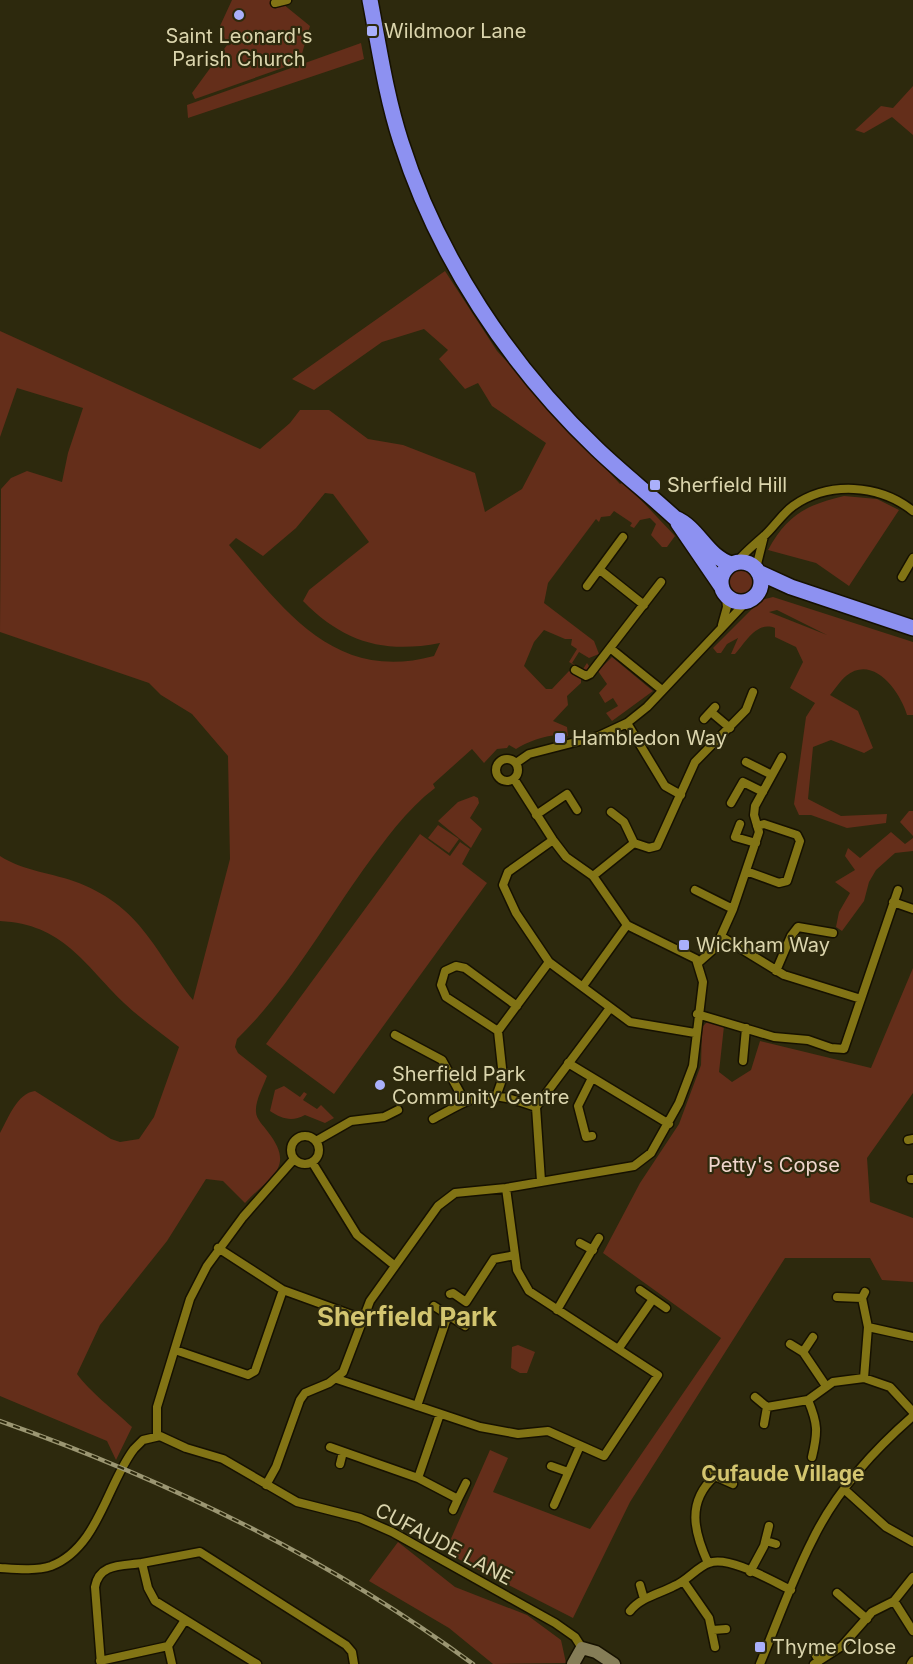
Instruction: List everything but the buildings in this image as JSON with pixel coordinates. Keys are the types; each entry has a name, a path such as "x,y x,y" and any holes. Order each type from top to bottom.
{"highway":[{"path":"370,0 388,95 401,141 436,228 466,284 502,340 547,396 597,449 675,518 686,523 716,557 734,563 747,563 791,587 913,628"},
{"path":"675,518 681,531 723,591 737,602 791,587"},
{"path":"723,591 723,573 734,563"},
{"path":"753,597 761,583 757,570"}],"street":[{"path":"275,3 287,0"},
{"path":"734,563 791,507 822,492 839,489 876,492 898,499 913,511"},
{"path":"757,570 764,536"},
{"path":"586,586 623,537"},
{"path":"902,577 913,558"},
{"path":"600,570 644,605"},
{"path":"575,670 586,675 590,674 661,582"},
{"path":"721,628 727,607 723,591"},
{"path":"516,763 529,754 599,736 627,723 663,690 753,597"},
{"path":"610,648 663,690"},
{"path":"611,812 624,822 634,843 649,848 657,846 698,757 746,710 753,692"},
{"path":"704,719 713,709 730,728"},
{"path":"627,723 664,786 681,795"},
{"path":"698,963 709,956 722,937 756,843 755,806 782,757"},
{"path":"506,758 516,763 518,769 514,779 506,781 499,778 496,767 506,758"},
{"path":"746,762 772,775"},
{"path":"266,1485 276,1467 305,1393 337,1379 343,1372 370,1301 438,1206 455,1193 506,1188 634,1166 651,1153 669,1124 693,1066 697,1014 703,982 696,959 627,925 594,876 566,856 553,840 514,779"},
{"path":"731,803 743,782 763,792"},
{"path":"536,814 567,794 578,810"},
{"path":"740,824 735,837 756,843"},
{"path":"746,872 779,883 787,881 800,841 797,835 764,824 757,826"},
{"path":"553,840 508,872 503,885 516,913 549,962 630,1022 695,1033"},
{"path":"594,876 634,843"},
{"path":"695,890 733,909"},
{"path":"697,1014 774,1037 808,1040 841,1050 847,1045 898,890"},
{"path":"893,902 913,909"},
{"path":"583,986 627,925"},
{"path":"776,971 791,936 798,927 833,933"},
{"path":"722,937 776,971 861,999"},
{"path":"497,1094 503,1077 498,1031 549,962"},
{"path":"498,1031 446,997 441,985 445,970 456,966 465,968 517,1006"},
{"path":"542,1181 536,1107 610,1008"},
{"path":"743,1061 746,1028"},
{"path":"394,1035 442,1060 465,1102"},
{"path":"568,1063 669,1124"},
{"path":"592,1078 578,1106 586,1137 592,1136"},
{"path":"433,1119 465,1102 497,1094 536,1107"},
{"path":"316,1141 351,1121 384,1117 399,1110"},
{"path":"312,1162 302,1163 294,1159 291,1150 297,1139 306,1136 316,1141"},
{"path":"312,1162 318,1152 316,1141"},
{"path":"0,1568 41,1568 56,1563 86,1537 126,1459 143,1440 157,1436 157,1407 190,1299 218,1248 294,1159"},
{"path":"312,1162 357,1235 394,1265"},
{"path":"337,1379 440,1414 504,1432 518,1434 548,1431 604,1456 658,1375 529,1291 517,1270 506,1188"},
{"path":"556,1310 599,1238"},
{"path":"580,1243 593,1250"},
{"path":"218,1248 283,1290 363,1319"},
{"path":"450,1294 453,1293 466,1302 494,1259 515,1255"},
{"path":"175,1350 248,1375 255,1371 283,1290"},
{"path":"640,1290 666,1308"},
{"path":"837,1297 864,1295 868,1327 864,1378"},
{"path":"619,1348 653,1299"},
{"path":"434,1306 465,1326"},
{"path":"417,1406 448,1315"},
{"path":"868,1327 913,1337"},
{"path":"803,1352 813,1337"},
{"path":"790,1344 803,1352 826,1386"},
{"path":"755,1397 767,1407 808,1400 826,1386 848,1378 864,1378 890,1387 913,1414 867,1461 812,1540 760,1664"},
{"path":"808,1400 816,1419 821,1445 812,1457"},
{"path":"764,1424 767,1407"},
{"path":"418,1478 440,1414"},
{"name":"CUFAUDE LANE","path":"157,1436 238,1465 266,1485 297,1502 358,1517 392,1532 555,1623 575,1637 582,1648"},
{"path":"554,1505 580,1446"},
{"path":"330,1447 418,1478 458,1499"},
{"path":"340,1464 344,1452"},
{"path":"552,1466 567,1472"},
{"path":"708,1563 698,1541 694,1513 704,1488 714,1472 733,1484"},
{"path":"453,1510 466,1483"},
{"path":"845,1490 886,1527 913,1542"},
{"path":"750,1572 766,1541 769,1526"},
{"path":"766,1541 776,1544"},
{"path":"185,1620 168,1646 100,1663 95,1587 97,1576 103,1570 200,1552 345,1645 352,1652 354,1664"},
{"path":"630,1611 644,1599 684,1582 708,1563 732,1562 791,1590"},
{"path":"142,1563 148,1588 155,1601 257,1664"},
{"path":"812,1648 816,1663 842,1646 867,1618 883,1605 894,1601 913,1577"},
{"path":"684,1582 709,1618 713,1630 714,1649"},
{"path":"640,1585 644,1599"},
{"path":"837,1593 867,1618"},
{"path":"894,1601 913,1631"},
{"path":"713,1630 726,1629"},
{"path":"168,1646 172,1664"},
{"path":"573,1664 582,1648 596,1652 615,1664"}],"green space":[{"path":"232,0 278,0 310,26 301,57 291,65 195,99 192,93 227,45 220,26"},
{"path":"361,43 364,59 188,118 187,105"},
{"path":"913,86 913,135 892,117 864,133 855,130 881,106 893,108"},
{"path":"445,271 497,351 620,484 624,482 675,536 667,547 662,547 651,535 656,524 650,518 640,520 634,528 630,526 632,523 614,511 610,516 601,517 599,522 596,519 548,583 544,603 594,641 599,654 589,658 579,652 572,663 583,669 587,663 589,666 586,672 569,662 577,649 571,645 572,639 565,639 544,630 534,642 524,666 546,689 552,689 569,671 581,677 581,683 567,696 568,705 553,721 567,727 568,736 555,735 541,738 516,749 509,745 507,748 497,749 484,763 472,749 433,784 435,788 405,816 379,848 304,958 272,1000 237,1039 235,1047 238,1053 267,1076 258,1099 256,1115 276,1144 280,1154 280,1163 271,1178 245,1203 223,1181 206,1179 167,1241 100,1325 77,1374 95,1394 132,1427 116,1460 107,1441 0,1396 0,1133 18,1101 35,1091 111,1139 120,1142 139,1139 154,1117 179,1047 131,1009 71,948 40,930 22,924 0,921 0,856 18,865 79,883 101,893 118,905 157,948 193,1000 230,859 228,756 192,714 161,695 149,683 0,632 1,489 11,478 27,471 62,482 68,453 83,408 17,388 0,437 0,331 260,449 290,423 300,410 329,410 368,439 403,445 475,473 485,512 522,489 546,443 492,406 478,383 465,389 439,359 448,350 424,329 382,342 314,390 292,379","holes":["325,493 333,494 369,542 309,590 303,601 333,626 366,642 401,647 440,643 434,656 399,662 368,659 340,650 315,635 292,616 229,545 236,538 263,556 296,528"]},
{"path":"844,496 877,499 899,510 849,586 816,563 768,550 783,528 799,513 819,503"},
{"path":"740,568 750,572 754,582 750,592 740,596 730,592 726,582 730,572"},
{"path":"773,597 913,642 913,715 907,715 892,686 884,678 866,669 856,670 846,676 830,695 858,711 873,748 864,753 831,740 813,747 808,799 841,816 887,814 886,823 847,828 811,815 799,815 794,804 806,717 815,703 790,688 803,662 796,647 775,637 775,628 762,627 752,634 735,654 731,654 738,638 727,644 721,653 717,653 713,648 761,600","holes":["777,610 827,635 769,612"]},
{"path":"612,657 653,691 612,721 606,713 618,706 613,698 605,703 599,693 607,684 598,671"},
{"path":"474,796 478,798 479,803 470,818 482,829 471,848 438,821 458,802"},
{"path":"909,811 913,811 913,836 900,822"},
{"path":"438,825 459,839 449,853 428,838"},
{"path":"891,832 905,844 913,838 913,851 895,853 876,870 869,882 864,901 842,931 836,927 839,912 850,893 835,882 855,870 845,856 848,848 860,858"},
{"path":"420,834 450,856 460,842 470,849 462,864 487,883 334,1094 266,1044"},
{"name":"Petty's Copse","path":"913,968 913,1093 867,1158 870,1202 913,1218 913,1282 882,1280 870,1258 785,1258 630,1502 573,1618 460,1560 446,1550 490,1450 508,1458 493,1492 590,1529 721,1338 603,1253 640,1183 679,1124 701,1065 702,1027 707,1022 724,1026 719,1072 732,1082 751,1070 760,1041 871,1068"},
{"path":"284,1086 300,1097 304,1092 307,1094 303,1100 317,1109 321,1105 334,1118 325,1123 305,1115 287,1119 270,1111 275,1090"},
{"path":"518,1345 535,1352 527,1373 520,1373 511,1368 512,1347"},
{"path":"398,1542 455,1587 527,1615 561,1640 566,1663 493,1664 449,1628 369,1581"}],"railway":[{"path":"0,1421 124,1469 246,1525 362,1590 473,1664"}],"place":[{"name":"Saint Leonard's Parish Church","path":"239,15"},
{"name":"Wildmoor Lane","path":"372,31"},
{"name":"Sherfield Hill","path":"655,485"},
{"name":"Hambledon Way","path":"560,738"},
{"name":"Wickham Way","path":"684,945"},
{"name":"Sherfield Park Community Centre","path":"380,1085"},
{"name":"Thyme Close","path":"760,1647"}],"district":[{"name":"Sherfield Park","path":"407,1316"},
{"name":"Cufaude Village","path":"783,1473"}]}
